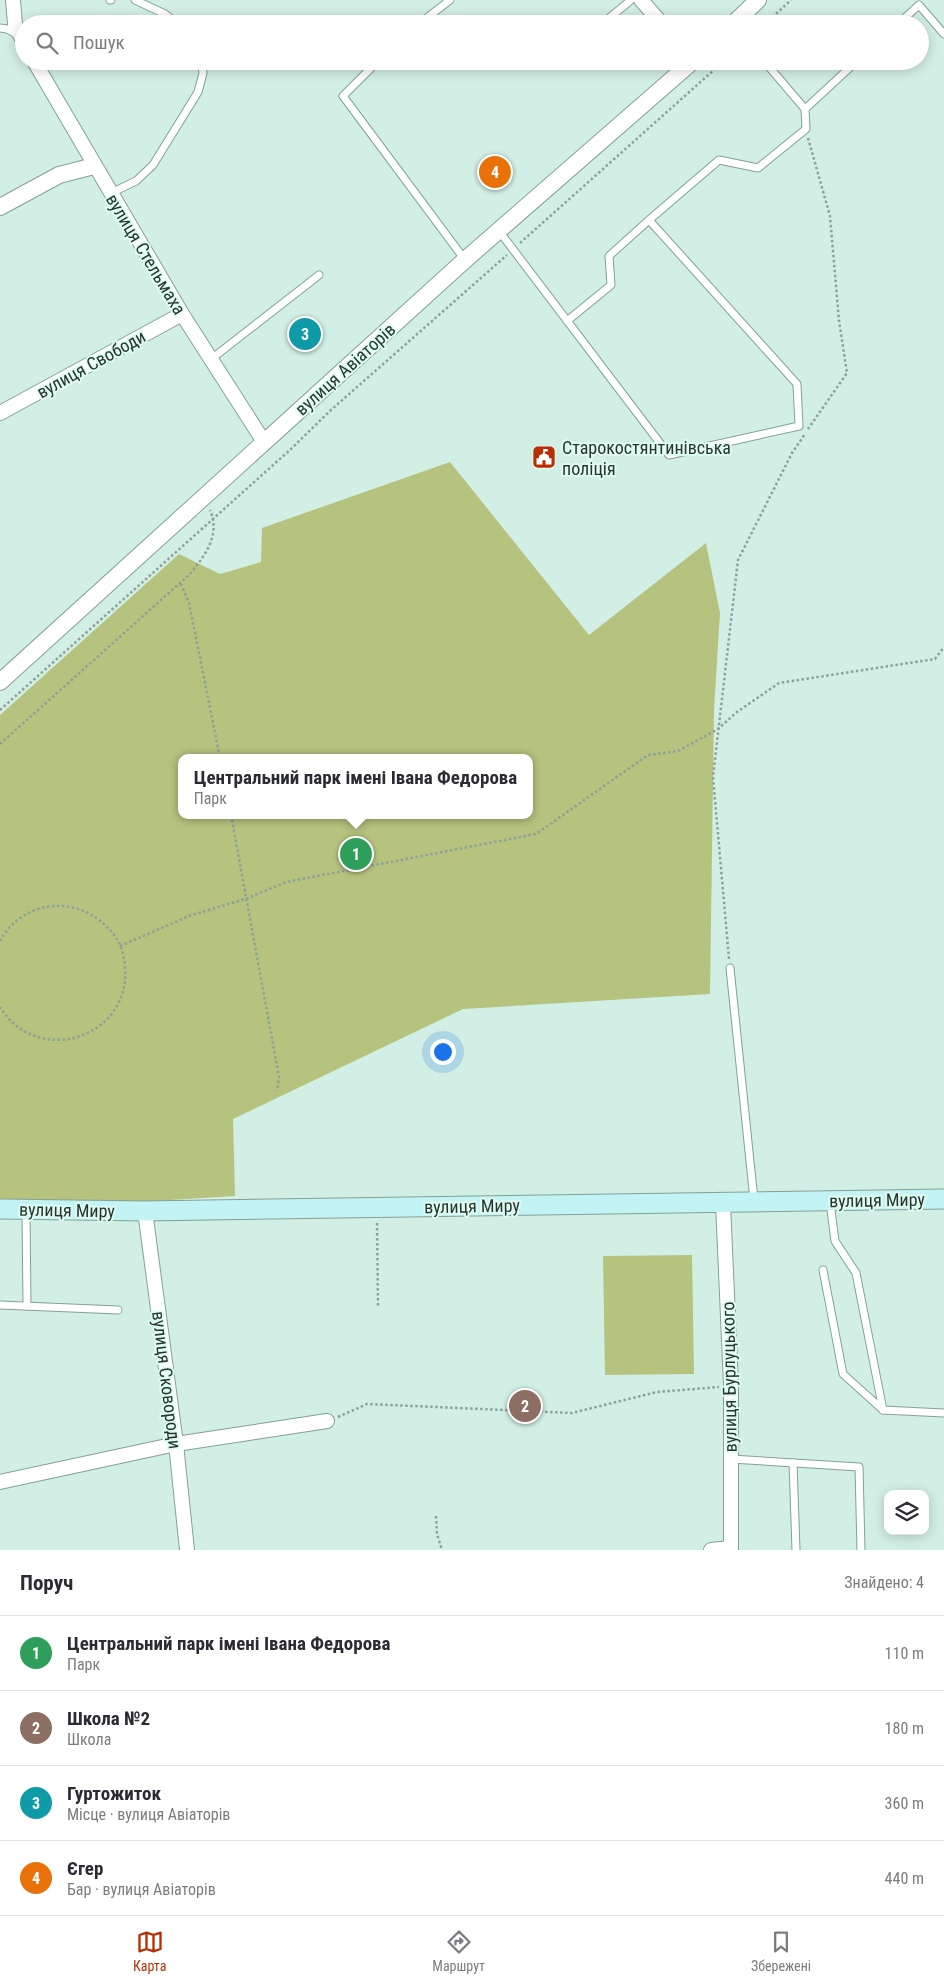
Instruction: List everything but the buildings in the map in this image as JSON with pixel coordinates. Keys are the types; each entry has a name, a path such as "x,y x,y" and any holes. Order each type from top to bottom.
{"main road":[{"name":"вулиця Миру","path":"0,1209 145,1211 723,1204 944,1199"}],"street":[{"path":"12,0 12,13 15,21"},
{"path":"641,0 654,15"},
{"path":"742,15 758,0"},
{"name":"вулиця Стельмаха","path":"39,70 182,314 264,442"},
{"name":"вулиця Авіаторів","path":"0,682 466,260 683,70"},
{"path":"0,207 59,176 94,166"},
{"name":"вулиця Свободи","path":"0,413 182,314"},
{"name":"вулиця Бурлуцького","path":"723,1204 731,1386 731,1549"},
{"name":"вулиця Сковороди","path":"145,1211 176,1444 187,1550"},
{"path":"0,1482 176,1444 327,1421"},
{"path":"710,1550 731,1549"}],"lane":[{"path":"135,0 166,15"},
{"path":"431,15 450,0"},
{"path":"613,15 631,0"},
{"path":"907,15 919,4 928,15"},
{"path":"929,16 944,34"},
{"path":"0,28 7,29 15,34"},
{"path":"110,193 136,181 153,165 198,92 202,70"},
{"path":"369,70 343,96 466,260"},
{"path":"567,321 610,285 609,256 719,160 758,168 806,129 805,108 772,70"},
{"path":"805,108 847,70"},
{"path":"499,231 669,455 800,426 797,384 649,220"},
{"path":"210,360 319,275"},
{"path":"730,968 754,1202"},
{"path":"830,1202 835,1241 856,1273 883,1410"},
{"path":"26,1209 27,1306"},
{"path":"823,1270 843,1374 883,1410 944,1413"},
{"path":"0,1305 118,1310"},
{"path":"731,1459 859,1467 860,1550"},
{"path":"793,1463 796,1550"}],"path":[{"path":"775,15 791,0"},
{"path":"0,710 291,450 331,410 714,70"},
{"path":"730,968 713,777 738,560 792,453 847,373 839,321 830,216 806,129"},
{"path":"0,744 180,584 205,556 213,532 214,518 205,497"},
{"path":"180,584 189,603 219,754"},
{"path":"120,946 189,916 248,898 286,882 536,834 648,755 678,751 718,729 737,712 780,683 935,659 944,647"},
{"path":"232,819 248,898 279,1078 277,1092"},
{"path":"0,941 5,932 20,918 39,909 59,906 79,909 98,918 113,932 125,961 126,976 124,991 118,1006 109,1018 83,1036 68,1040 53,1040 23,1031 11,1021 0,1007"},
{"path":"377,1207 378,1306"},
{"path":"327,1421 367,1404 572,1414 657,1392 731,1386"},
{"path":"436,1516 437,1534 442,1550"}],"green space":[{"path":"450,462 589,635 706,543 720,613 714,710 710,994 463,1009 233,1119 235,1196 122,1203 0,1199 0,715 179,554 220,574 261,562 262,528"},
{"path":"692,1255 694,1374 605,1375 603,1256"}],"place":[{"name":"Єгер","path":"495,172"},
{"name":"Гуртожиток","path":"305,334"},
{"name":"Старокостянтинівська поліція","path":"544,457"},
{"name":"Центральний парк імені Івана Федорова","path":"356,854"},
{"name":"Школа №2","path":"525,1406"}]}
